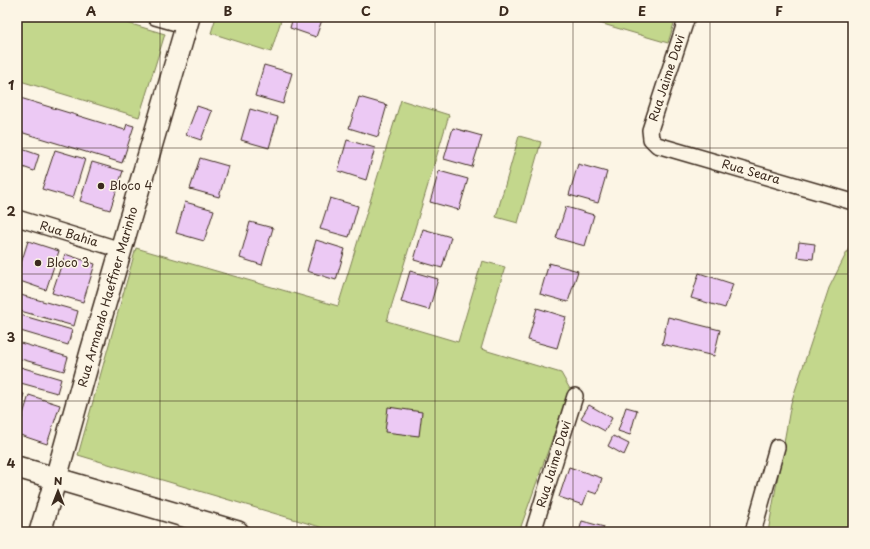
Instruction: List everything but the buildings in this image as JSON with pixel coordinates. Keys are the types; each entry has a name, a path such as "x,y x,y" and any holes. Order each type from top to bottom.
{"street":[{"path":"155,17 188,22"},
{"name":"Rua Jaime Davi","path":"651,139 650,130 687,17"},
{"name":"Rua Armando Haeffner Marinho","path":"40,532 188,22"},
{"name":"Rua Seara","path":"651,139 657,144 853,202"},
{"name":"Rua Bahia","path":"17,218 121,250"},
{"name":"Rua Jaime Davi","path":"533,532 575,396"},
{"path":"753,532 778,447"},
{"path":"17,467 238,532"}],"green space":[{"path":"17,17 107,17 165,34 139,117 17,80"},
{"path":"216,17 282,17 271,52 211,33"},
{"path":"579,17 676,17 668,43"},
{"path":"401,100 449,115 387,321 458,342 482,261 505,267 481,349 561,373 570,389 519,532 337,532 78,455 136,248 338,306"},
{"path":"519,136 541,142 518,223 496,217"},
{"path":"853,240 853,532 768,532 791,403 829,288"}],"place":[{"name":"Bloco 4","path":"101,186"},
{"name":"Bloco 3","path":"38,263"}]}
